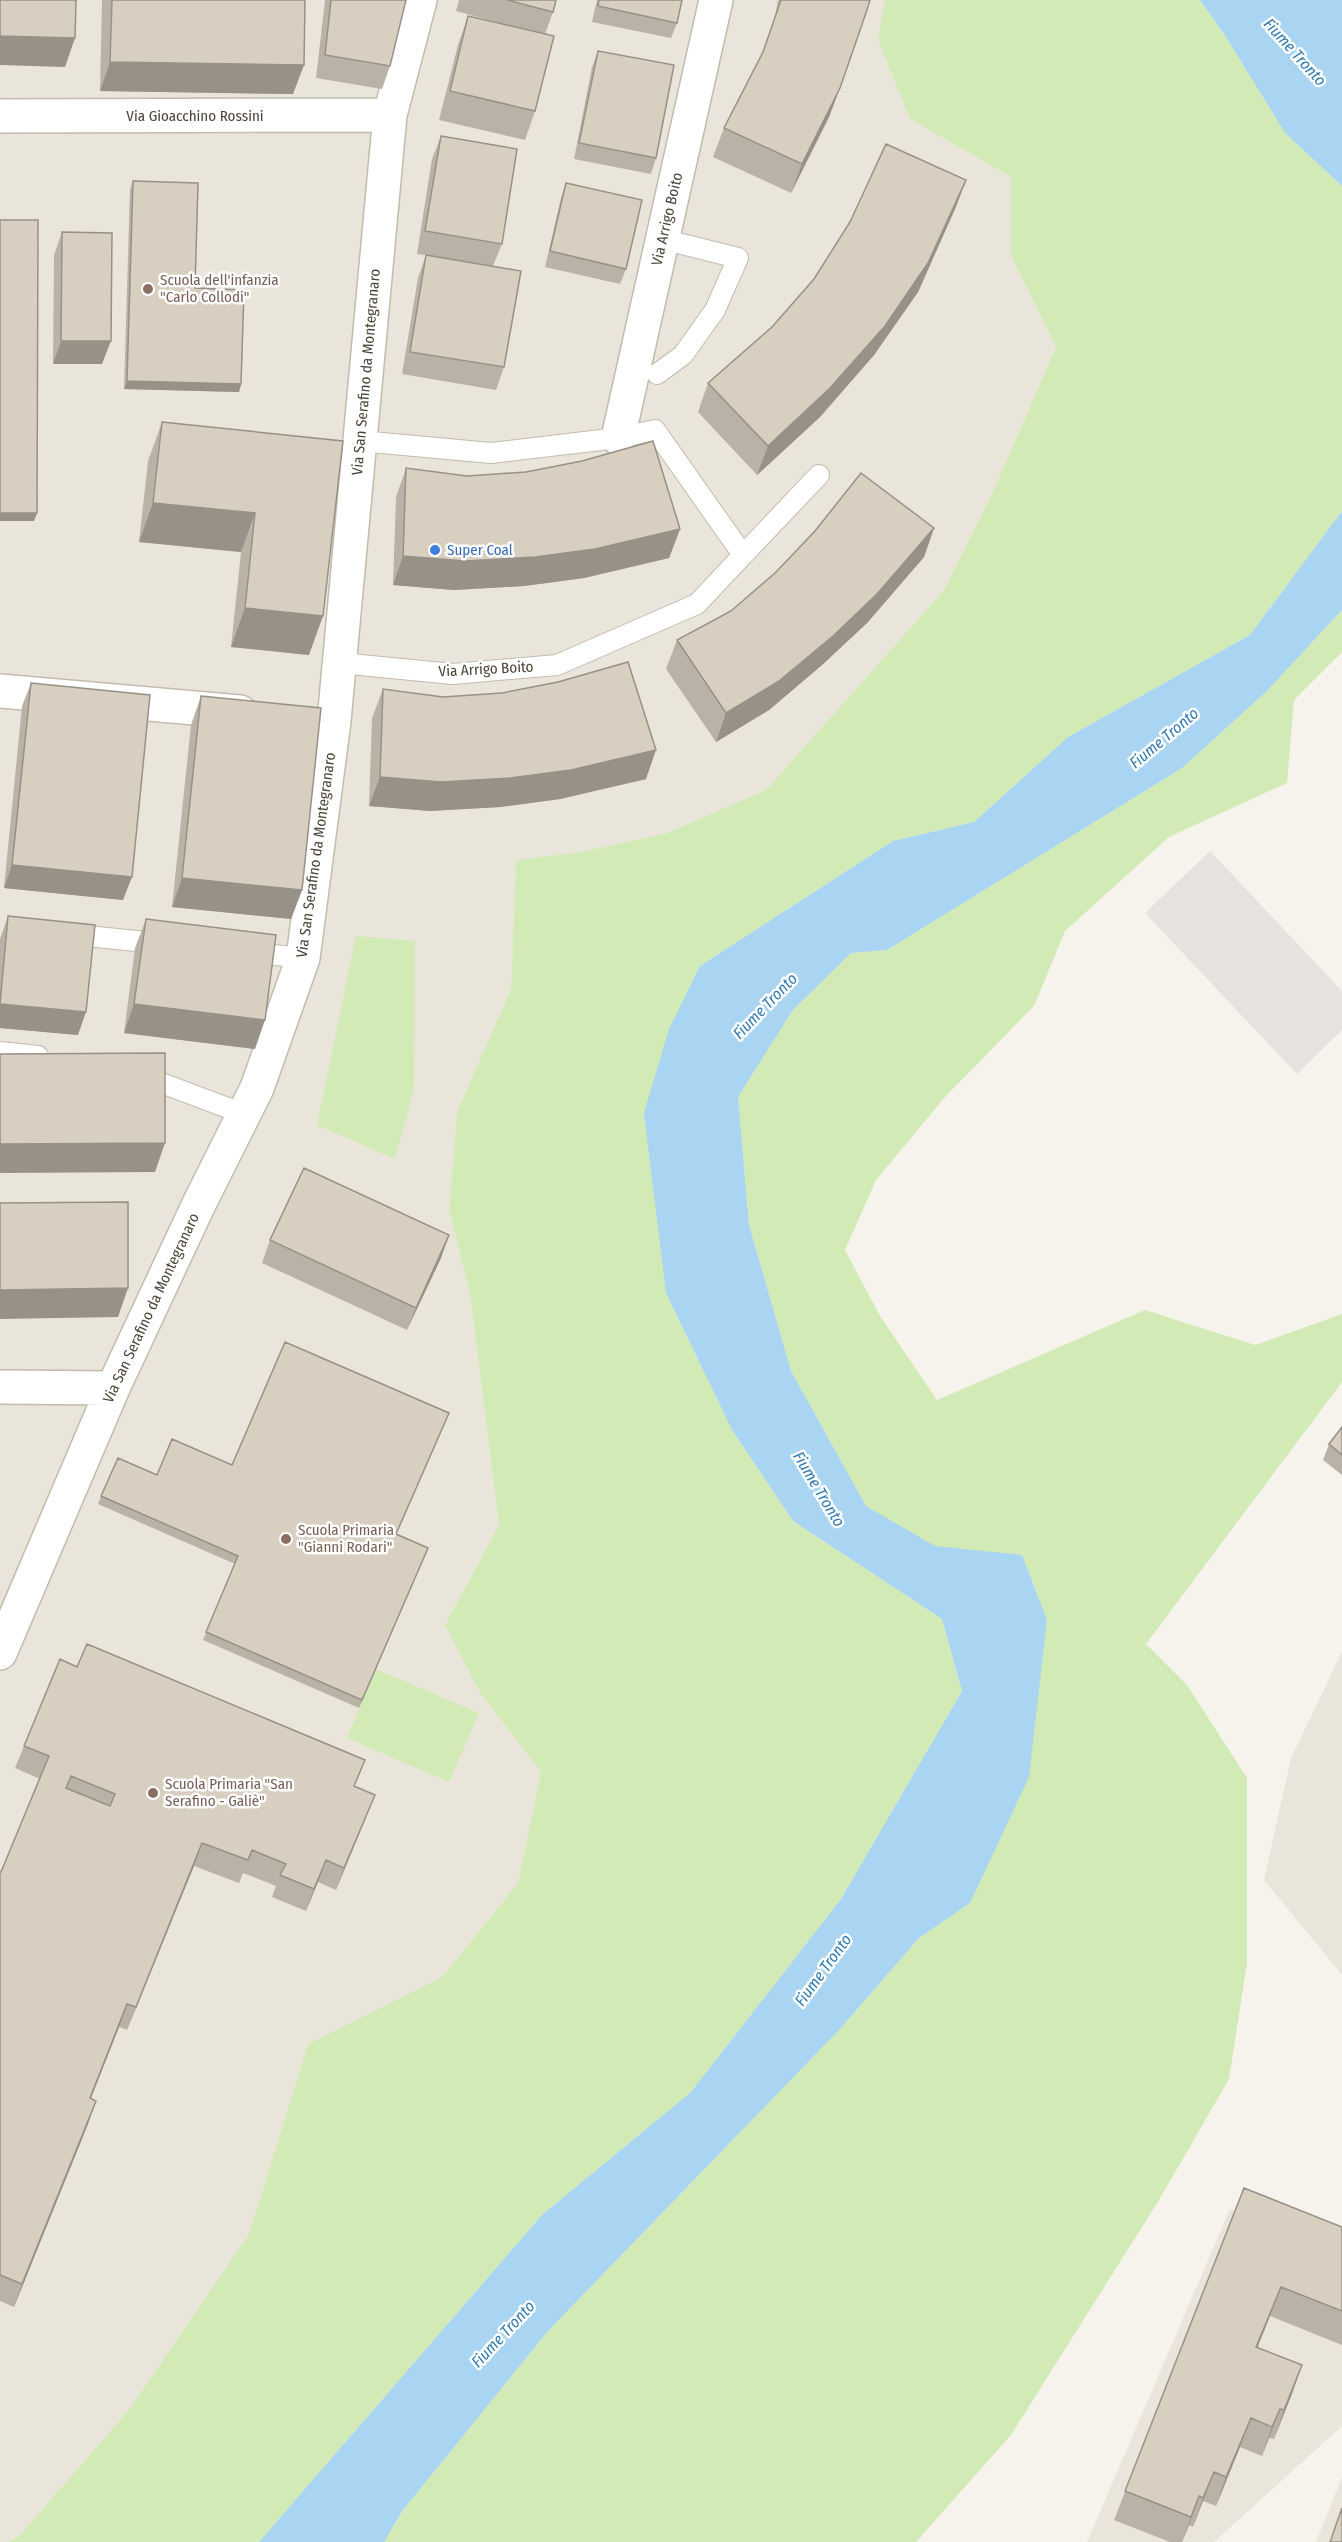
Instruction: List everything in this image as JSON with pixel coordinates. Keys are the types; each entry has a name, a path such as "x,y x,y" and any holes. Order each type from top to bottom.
{"street":[{"name":"Via San Serafino da Montegranaro","path":"0,1653 113,1388 198,1206 257,1088 303,958 340,663 390,115 420,0"},
{"name":"Via Arrigo Boito","path":"618,438 716,0"},
{"name":"Via Gioacchino Rossini","path":"0,116 390,115"},
{"path":"0,691 334,721"},
{"path":"0,1387 113,1388"}],"lane":[{"path":"657,374 683,355 703,328 715,309 738,258 662,239"},
{"path":"360,441 491,453 618,438 655,430 743,555"},
{"name":"Via Arrigo Boito","path":"340,663 453,674 556,665 697,604 819,475"},
{"path":"47,932 186,946"},
{"path":"233,951 303,958"},
{"path":"0,1052 55,1058"},
{"path":"121,1068 244,1114"}],"shaded area":[{"path":"0,0 885,0 878,40 910,119 1011,177 1011,256 1056,347 992,494 944,590 766,790 667,833 581,852 516,861 511,989 457,1112 449,1210 470,1294 499,1525 445,1625 480,1693 541,1772 518,1883 442,1977 308,2044 249,2234 128,2411 19,2536 7,2542 0,2542"},
{"path":"1210,851 1342,991 1342,1030 1297,1074 1145,913"},
{"path":"1342,1652 1342,1975 1264,1880 1291,1758"},
{"path":"1230,2209 1342,2237 1342,2426 1214,2542 1087,2542"},
{"path":"1342,2477 1342,2542 1316,2542"}],"green space":[{"path":"885,0 1200,0 1226,37 1285,133 1342,186 1342,511 1250,635 1068,737 974,822 893,841 700,966 666,1293 732,1430 793,1521 942,1619 962,1691 841,1899 691,2092 542,2215 259,2542 7,2542 19,2536 128,2411 249,2234 308,2044 442,1977 518,1883 541,1772 480,1693 445,1625 499,1525 470,1294 449,1210 457,1112 511,989 516,860 581,852 667,833 766,790 944,590 992,494 1056,347 1011,256 1011,177 910,119 878,40"},
{"path":"1342,610 1342,652 1294,700 1287,783 1169,837 1065,931 1034,1006 945,1097 876,1180 845,1250 880,1316 937,1400 1145,1310 1255,1345 1342,1314 1342,1382 1146,1644 1187,1685 1247,1778 1247,1963 1229,2079 1159,2200 1011,2435 916,2542 384,2542 403,2510 548,2331 840,2029 919,1938 970,1903 1047,1620 1022,1556 935,1547 866,1506 791,1371 749,1225 738,1097 793,1010 851,953 887,950 1182,768 1267,691"},
{"path":"356,936 415,941 414,1089 395,1159 317,1125"},
{"path":"376,1669 479,1713 449,1782 347,1738"}],"water":[{"name":"Fiume Tronto","path":"1200,0 1342,0 1342,186 1285,133 1226,37"},
{"name":"Fiume Tronto","path":"1342,511 1342,610 1267,691 1182,768 887,950 851,953 793,1010 738,1097 749,1225 791,1371 866,1506 935,1546 1022,1555 1047,1620 1029,1777 970,1903 919,1938 840,2029 548,2331 403,2510 384,2542 259,2542 542,2215 691,2092 841,1899 962,1691 942,1619 793,1521 732,1430 666,1293 644,1113 669,1029 700,966 893,841 974,822 1068,737 1250,635"}],"building":[{"path":"0,0 76,0 75,38 0,36"},
{"path":"112,0 305,0 304,65 110,62"},
{"path":"331,0 406,0 390,66 325,55"},
{"path":"507,0 556,0 553,12"},
{"path":"599,0 682,0 677,23 598,6"},
{"path":"781,0 870,0 840,88 802,164 724,128 763,52"},
{"path":"468,16 554,36 535,111 450,91"},
{"path":"598,51 674,65 656,158 579,143"},
{"path":"441,136 517,149 502,244 425,231"},
{"path":"886,144 966,180 928,263 885,326 830,388 768,446 708,383 772,327 814,279 850,222"},
{"path":"133,181 198,183 195,288 244,290 241,384 127,381"},
{"path":"566,183 642,200 626,269 550,251"},
{"path":"0,220 38,220 37,513 0,513"},
{"path":"62,232 112,233 111,341 61,341"},
{"path":"426,255 521,271 504,367 410,352"},
{"path":"162,422 343,441 323,616 245,608 255,513 153,503"},
{"path":"653,441 680,529 595,549 535,557 465,561 403,556 406,468 467,476 526,472 582,461"},
{"path":"861,473 934,528 877,594 833,636 779,681 726,713 677,640 731,611 776,572 815,531"},
{"path":"628,662 656,750 571,770 510,778 441,782 380,777 383,689 443,697 502,693 558,682"},
{"path":"31,683 150,695 132,877 12,865"},
{"path":"201,696 321,708 302,890 182,878"},
{"path":"8,916 95,925 86,1012 0,1004"},
{"path":"146,919 276,935 265,1020 134,1004"},
{"path":"165,1053 165,1143 0,1144 0,1054"},
{"path":"304,1168 449,1235 416,1308 270,1240"},
{"path":"128,1202 128,1288 0,1290 0,1203"},
{"path":"285,1342 449,1413 396,1534 428,1548 362,1700 206,1632 238,1556 101,1496 118,1458 157,1475 172,1439 232,1465"},
{"path":"1342,1427 1342,1455 1329,1444"},
{"path":"87,1644 365,1760 354,1786 375,1795 344,1868 326,1860 314,1889 280,1875 286,1864 252,1850 248,1860 202,1843 136,2007 127,2004 90,2098 96,2101 22,2284 0,2275 0,1872 49,1756 24,1746 60,1659 77,1667","holes":["71,1776 115,1794 110,1806 66,1788"]},
{"path":"1244,2188 1342,2227 1342,2311 1281,2287 1256,2347 1302,2365 1284,2410 1280,2409 1272,2427 1251,2418 1226,2477 1214,2472 1203,2498 1199,2496 1191,2517 1125,2491"},
{"path":"1342,2508 1342,2542 1330,2542"}],"place":[{"name":"Scuola dell'infanzia \"Carlo Collodi\"","path":"148,289"},
{"name":"Super Coal","path":"435,550"},
{"name":"Scuola Primaria \"Gianni Rodari\"","path":"286,1539"},
{"name":"Scuola Primaria \"San Serafino - Galiè\"","path":"153,1793"}]}
